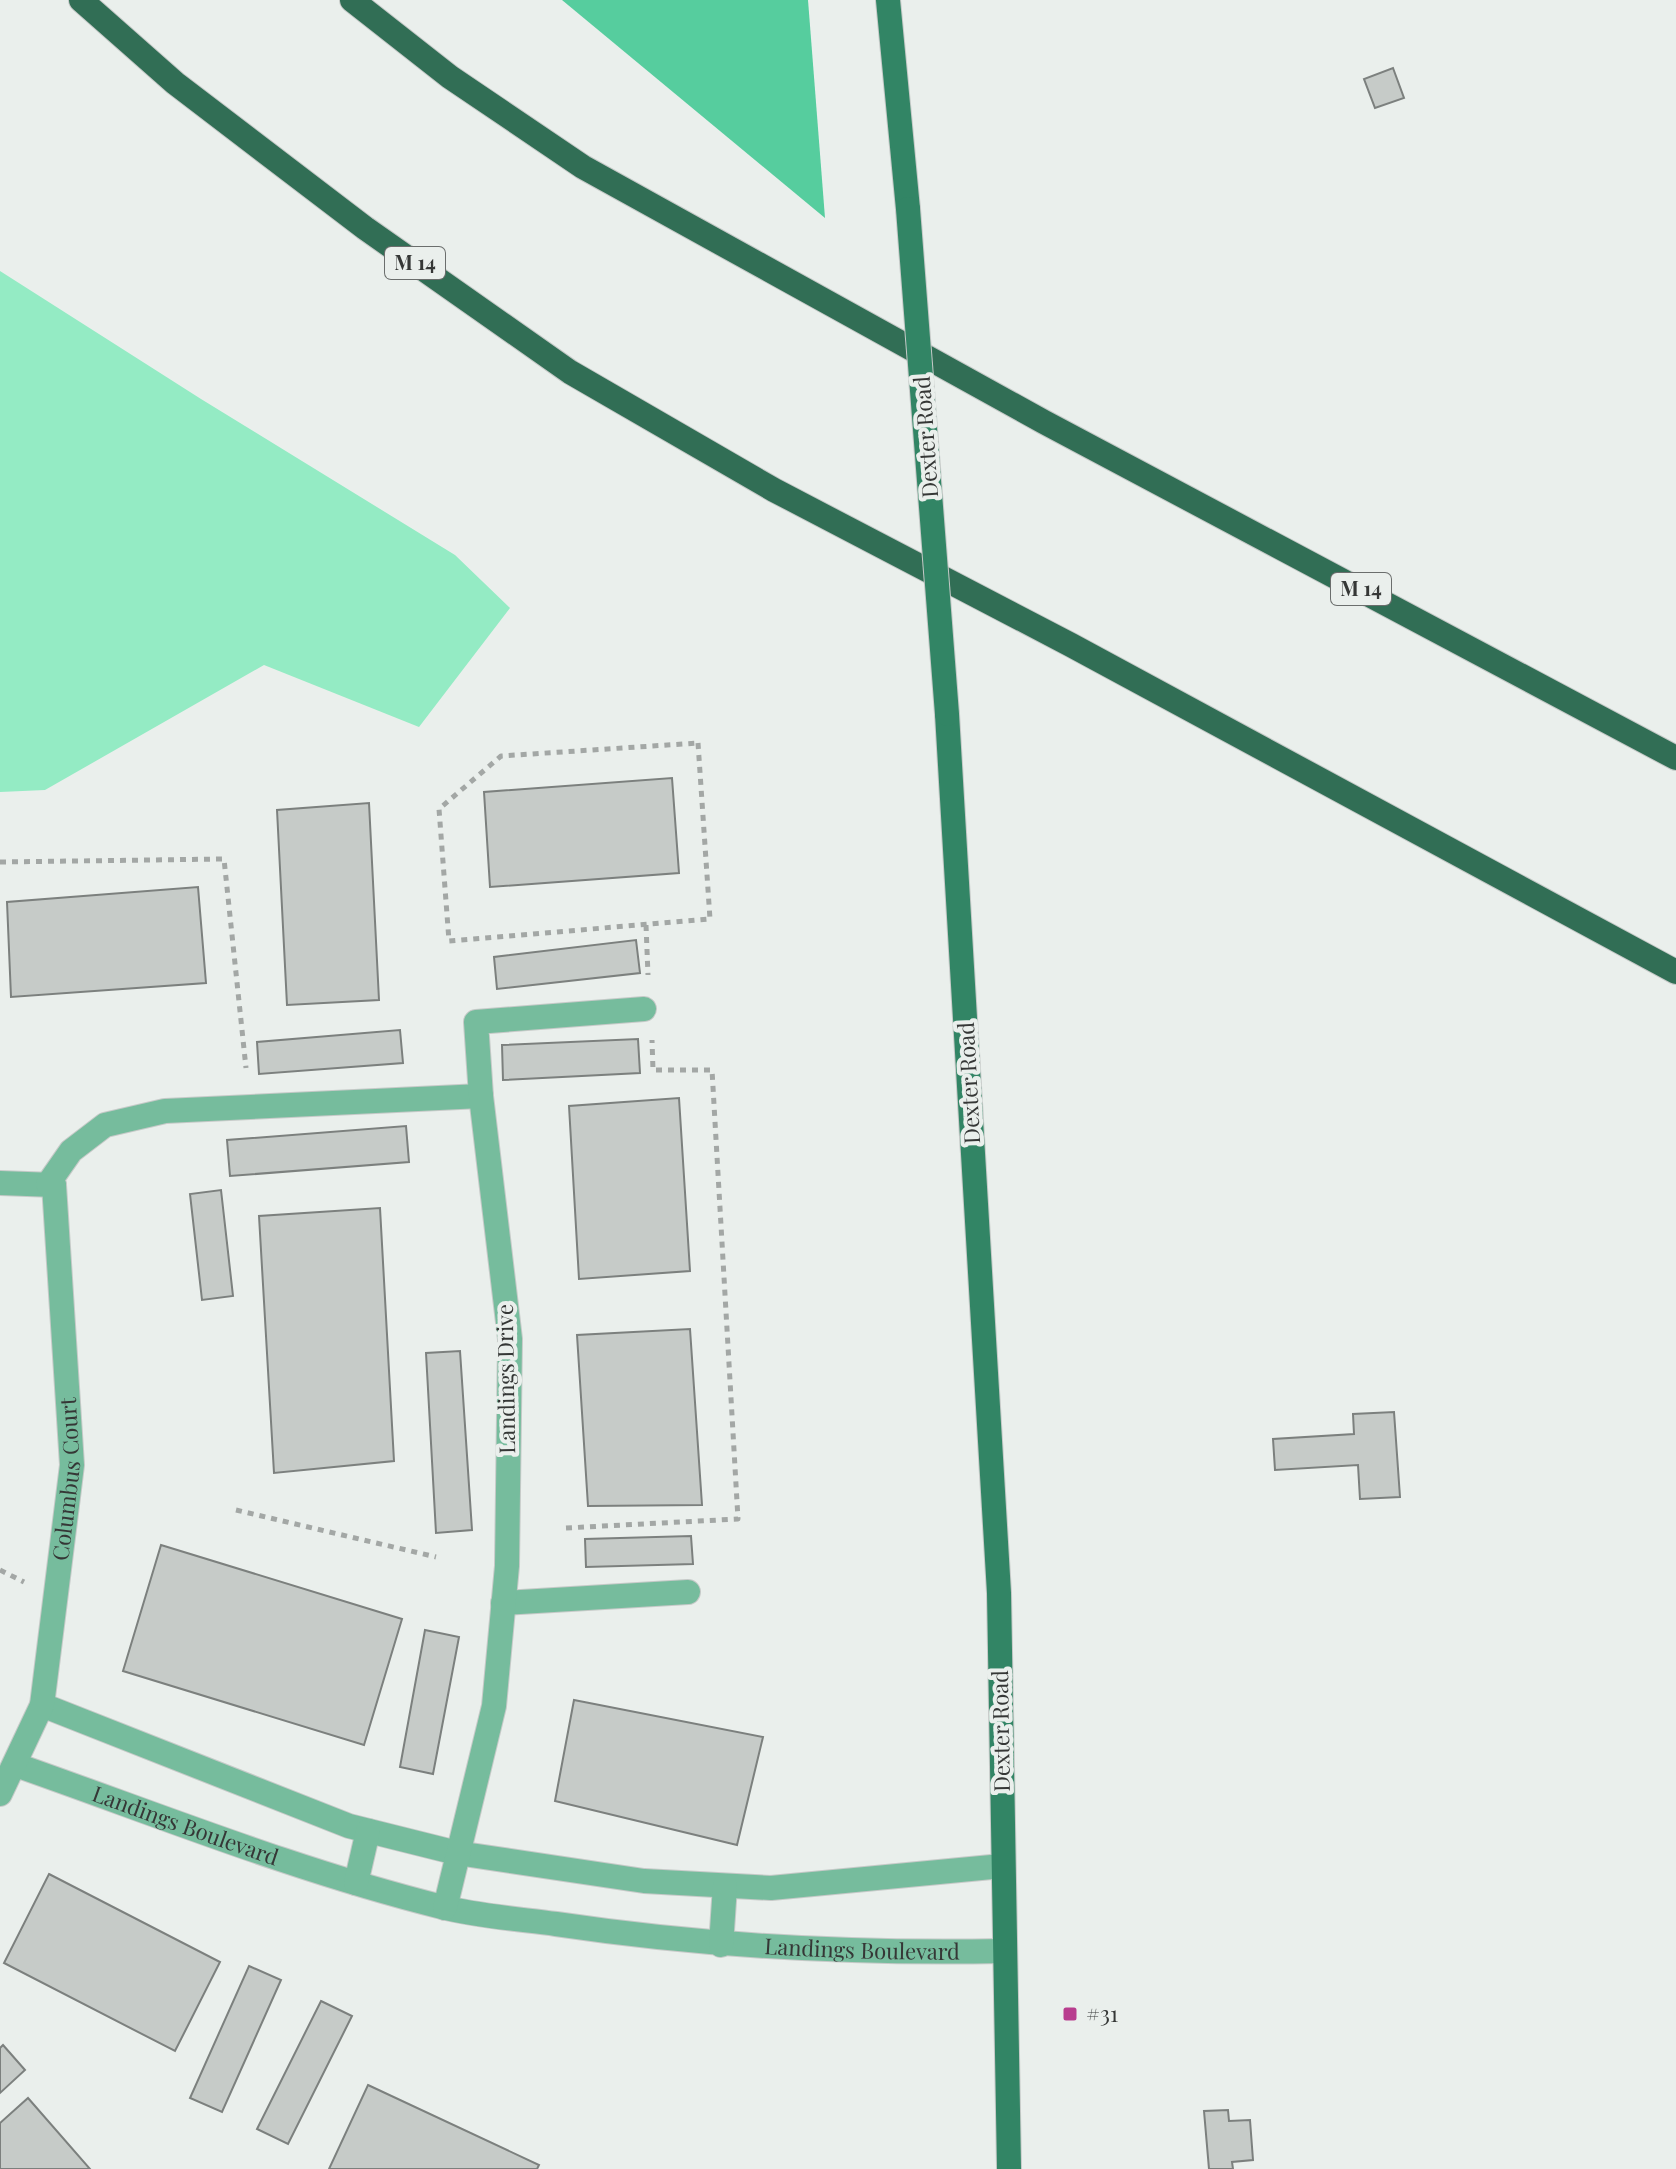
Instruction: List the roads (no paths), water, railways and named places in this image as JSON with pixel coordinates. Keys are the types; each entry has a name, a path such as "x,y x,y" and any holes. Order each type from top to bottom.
{"highway":[{"name":"M 14","path":"81,0 175,83 365,228 570,372 774,490 1071,645 1676,972"},
{"name":"M 14","path":"352,0 450,77 583,167 1044,422 1676,758"}],"main road":[{"name":"Dexter Road","path":"888,0 908,209 947,714 999,1593 1009,2169"}],"street":[{"name":"Landings Drive","path":"457,1853 494,1706 507,1550 510,1339 481,1096 476,1022 647,1018"},
{"name":"Columbus Court","path":"0,1794 42,1705 72,1465 54,1185 48,1184 71,1151 105,1125 165,1111 481,1096"},
{"path":"0,1183 54,1185"},
{"path":"503,1603 688,1592"},
{"path":"42,1705 349,1826 457,1853 644,1881 771,1888 1002,1866"},
{"name":"Landings Boulevard","path":"16,1765 356,1883 445,1908 721,1945 925,1953 1003,1951"},
{"path":"356,1883 368,1831"},
{"path":"445,1908 457,1853"},
{"path":"721,1945 725,1886"}],"place":[{"name":"#31","path":"1070,2014"}]}
